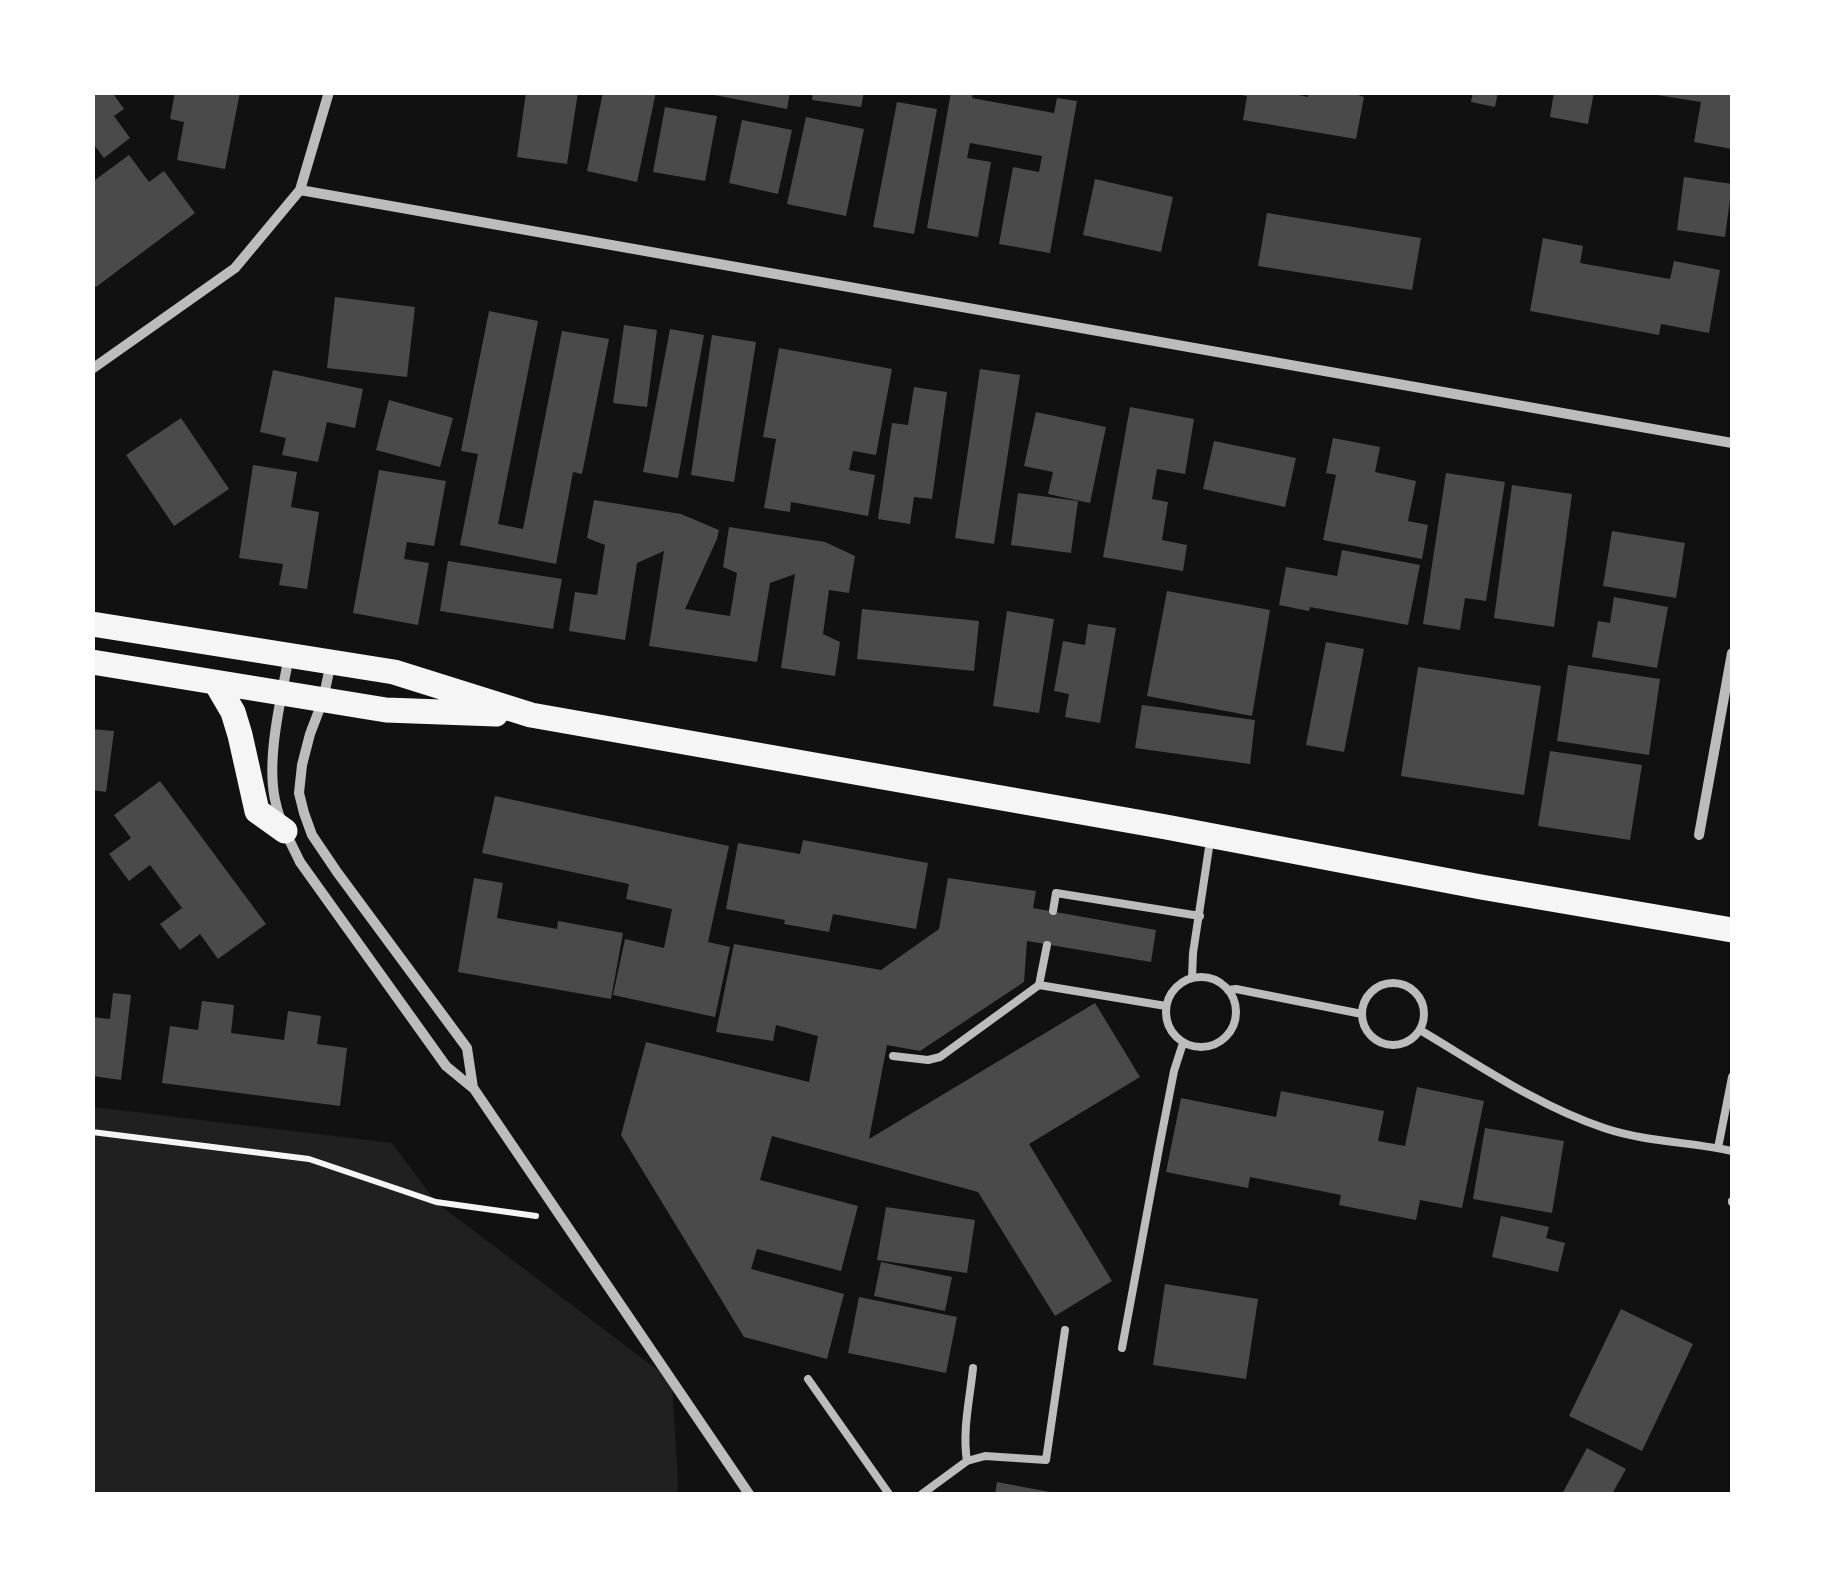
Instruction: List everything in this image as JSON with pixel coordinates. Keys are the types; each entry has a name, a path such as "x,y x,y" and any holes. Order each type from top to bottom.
{"main road":[{"path":"92,624 394,672 530,715 1732,930"},
{"path":"92,662 386,710 530,715"},
{"path":"216,682 240,734 257,811 285,832"}],"street":[{"path":"92,369 235,268 300,190 329,92"},
{"path":"300,190 1732,443"},
{"path":"1699,834 1732,654"},
{"path":"289,655 272,766 275,802 300,862 446,1066 474,1089 749,1494"},
{"path":"331,662 310,734 299,793 312,835 467,1048 474,1089"}],"lane":[{"path":"1192,978 1211,837"},
{"path":"1052,911 1056,894 1200,916"},
{"path":"893,1056 940,1058 1039,985 1047,944"},
{"path":"1192,978 1218,982 1234,1002 1232,1028 1210,1046 1183,1042 1172,1033 1166,1020 1166,1006 1172,993 1192,978"},
{"path":"1390,983 1412,989 1424,1008 1420,1030 1410,1040 1398,1044 1385,1044 1373,1037 1362,1014 1370,993 1390,983"},
{"path":"1039,985 1166,1006"},
{"path":"1228,990 1236,988 1362,1014"},
{"path":"1420,1030 1556,1110 1649,1140 1732,1151"},
{"path":"1122,1348 1183,1042"},
{"path":"1718,1148 1732,1077"},
{"path":"922,1494 967,1461 985,1456 1046,1460 1066,1330"},
{"path":"967,1461 964,1448 974,1368"},
{"path":"808,1379 889,1494"}],"path":[{"path":"92,1132 310,1159 436,1202 562,1220"}],"shaded area":[{"path":"93,1107 392,1143 436,1202 672,1381 677,1494 93,1494"}],"building":[{"path":"92,92 112,92 124,109 114,116 130,138 104,158 92,142"},
{"path":"175,92 240,92 225,169 177,160 184,122 170,119"},
{"path":"526,92 578,92 567,164 517,157"},
{"path":"603,92 656,92 637,182 587,171"},
{"path":"709,92 790,92 787,109"},
{"path":"813,92 864,92 861,107 812,100"},
{"path":"951,92 973,92 972,98 1054,113 1057,98 1077,101 1050,253 999,244 1013,167 1039,172 1042,156 970,143 967,158 991,162 978,237 927,228"},
{"path":"1237,92 1286,92 1308,97 1308,92 1349,92 1364,97 1356,139 1243,120 1247,96"},
{"path":"1473,92 1498,92 1495,107 1471,102"},
{"path":"1554,92 1594,92 1588,124 1550,117"},
{"path":"1657,92 1732,92 1732,149 1694,142 1701,102"},
{"path":"897,102 937,109 914,234 873,227"},
{"path":"665,107 717,116 705,181 653,172"},
{"path":"806,117 864,129 846,216 787,204"},
{"path":"742,120 792,130 778,194 729,183"},
{"path":"129,155 149,182 164,171 195,213 96,287 92,283 92,178 95,180"},
{"path":"1684,177 1732,184 1725,237 1677,230"},
{"path":"1095,179 1173,197 1161,252 1083,235"},
{"path":"1267,213 1421,238 1412,290 1258,266"},
{"path":"1543,238 1583,246 1580,263 1670,279 1674,261 1720,270 1709,333 1661,324 1659,335 1530,311"},
{"path":"335,297 415,307 407,377 327,368"},
{"path":"489,311 538,321 498,524 523,529 562,331 609,339 582,474 573,472 556,564 460,545 478,454 461,451"},
{"path":"624,325 657,330 647,407 613,403"},
{"path":"670,329 704,335 678,478 643,472"},
{"path":"712,335 756,342 734,482 691,475"},
{"path":"779,348 892,369 876,455 853,451 849,470 875,475 868,516 791,502 790,512 764,508 776,439 763,437"},
{"path":"980,369 1020,375 994,544 955,538"},
{"path":"273,370 363,389 355,428 327,422 318,462 282,455 286,438 260,432"},
{"path":"914,387 947,392 932,499 914,497 910,524 878,519 892,423 908,425"},
{"path":"389,400 453,418 440,467 376,450"},
{"path":"1130,407 1194,419 1185,474 1157,469 1152,499 1168,502 1162,540 1187,545 1183,571 1103,557"},
{"path":"1036,412 1106,427 1090,503 1048,494 1053,472 1024,466"},
{"path":"181,418 229,489 174,526 126,455"},
{"path":"1333,438 1380,447 1375,472 1416,481 1408,521 1428,525 1422,559 1323,540 1336,475 1326,473"},
{"path":"1214,441 1296,458 1285,507 1203,489"},
{"path":"253,465 297,472 291,507 319,512 307,589 279,585 283,564 239,558"},
{"path":"379,470 446,481 434,546 407,542 404,559 429,563 418,625 353,613"},
{"path":"1446,473 1505,482 1486,601 1465,598 1460,630 1423,624"},
{"path":"1512,485 1572,494 1554,627 1494,618"},
{"path":"1018,493 1078,501 1071,553 1011,545"},
{"path":"594,500 681,514 719,530 685,609 730,616 737,573 723,567 729,527 825,542 855,556 849,593 829,590 823,634 840,642 835,676 781,668 795,574 770,583 757,662 649,646 664,551 637,563 625,640 569,631 575,592 597,595 605,545 587,538"},
{"path":"1612,531 1685,543 1676,598 1603,586"},
{"path":"1342,550 1420,565 1408,625 1279,605 1286,567 1337,576"},
{"path":"448,561 562,579 553,629 440,611"},
{"path":"1167,591 1270,610 1252,716 1147,696"},
{"path":"1614,597 1668,607 1657,668 1592,657 1598,621 1610,623"},
{"path":"862,609 979,621 974,671 857,659"},
{"path":"1007,611 1054,619 1039,713 993,706"},
{"path":"1088,624 1116,628 1100,723 1065,717 1069,694 1054,691 1063,641 1085,645"},
{"path":"1326,642 1364,649 1344,752 1306,745"},
{"path":"1568,665 1660,679 1649,755 1557,741"},
{"path":"1418,667 1541,686 1524,795 1401,776"},
{"path":"1142,705 1255,720 1250,764 1135,748"},
{"path":"92,729 114,731 106,792 92,790"},
{"path":"1550,751 1642,765 1630,840 1538,826"},
{"path":"160,781 266,924 218,959 200,934 180,950 160,924 182,908 150,865 129,881 109,854 131,838 114,815"},
{"path":"495,796 729,846 708,942 730,947 715,1017 613,995 625,939 664,948 672,909 626,899 629,884 482,853"},
{"path":"803,840 928,863 916,929 833,914 829,932 726,909 738,843 800,854"},
{"path":"474,878 503,883 497,918 557,929 558,921 623,933 611,999 458,972"},
{"path":"948,878 1036,891 1033,908 1156,930 1151,962 1027,941 1024,982 920,1051 887,1045 869,1139 1095,1003 1140,1077 1029,1144 1112,1281 1055,1316 978,1192 772,1136 760,1180 858,1206 841,1271 757,1249 751,1269 844,1294 827,1359 744,1337 621,1135 646,1042 809,1082 818,1036 776,1025 773,1041 716,1032 734,944 881,970 939,929"},
{"path":"113,993 131,995 121,1080 92,1076 92,1017 110,1019"},
{"path":"202,1001 234,1005 231,1033 284,1040 288,1011 321,1016 317,1044 347,1048 340,1106 162,1083 170,1026 198,1030"},
{"path":"1417,1087 1484,1101 1462,1208 1420,1200 1416,1220 1339,1205 1341,1195 1250,1177 1248,1188 1166,1172 1181,1098 1276,1117 1281,1091 1384,1111 1378,1141 1405,1146"},
{"path":"1485,1128 1564,1141 1552,1213 1473,1199"},
{"path":"886,1207 975,1220 967,1273 877,1260"},
{"path":"1501,1216 1549,1227 1546,1238 1565,1243 1558,1272 1492,1257"},
{"path":"881,1262 952,1277 945,1311 874,1296"},
{"path":"1165,1284 1258,1299 1246,1379 1153,1365"},
{"path":"859,1297 957,1317 946,1373 848,1353"},
{"path":"1621,1309 1693,1344 1642,1451 1569,1416"},
{"path":"1587,1448 1626,1469 1612,1494 1562,1494"},
{"path":"997,1482 1055,1493 1055,1494 995,1494"}]}
